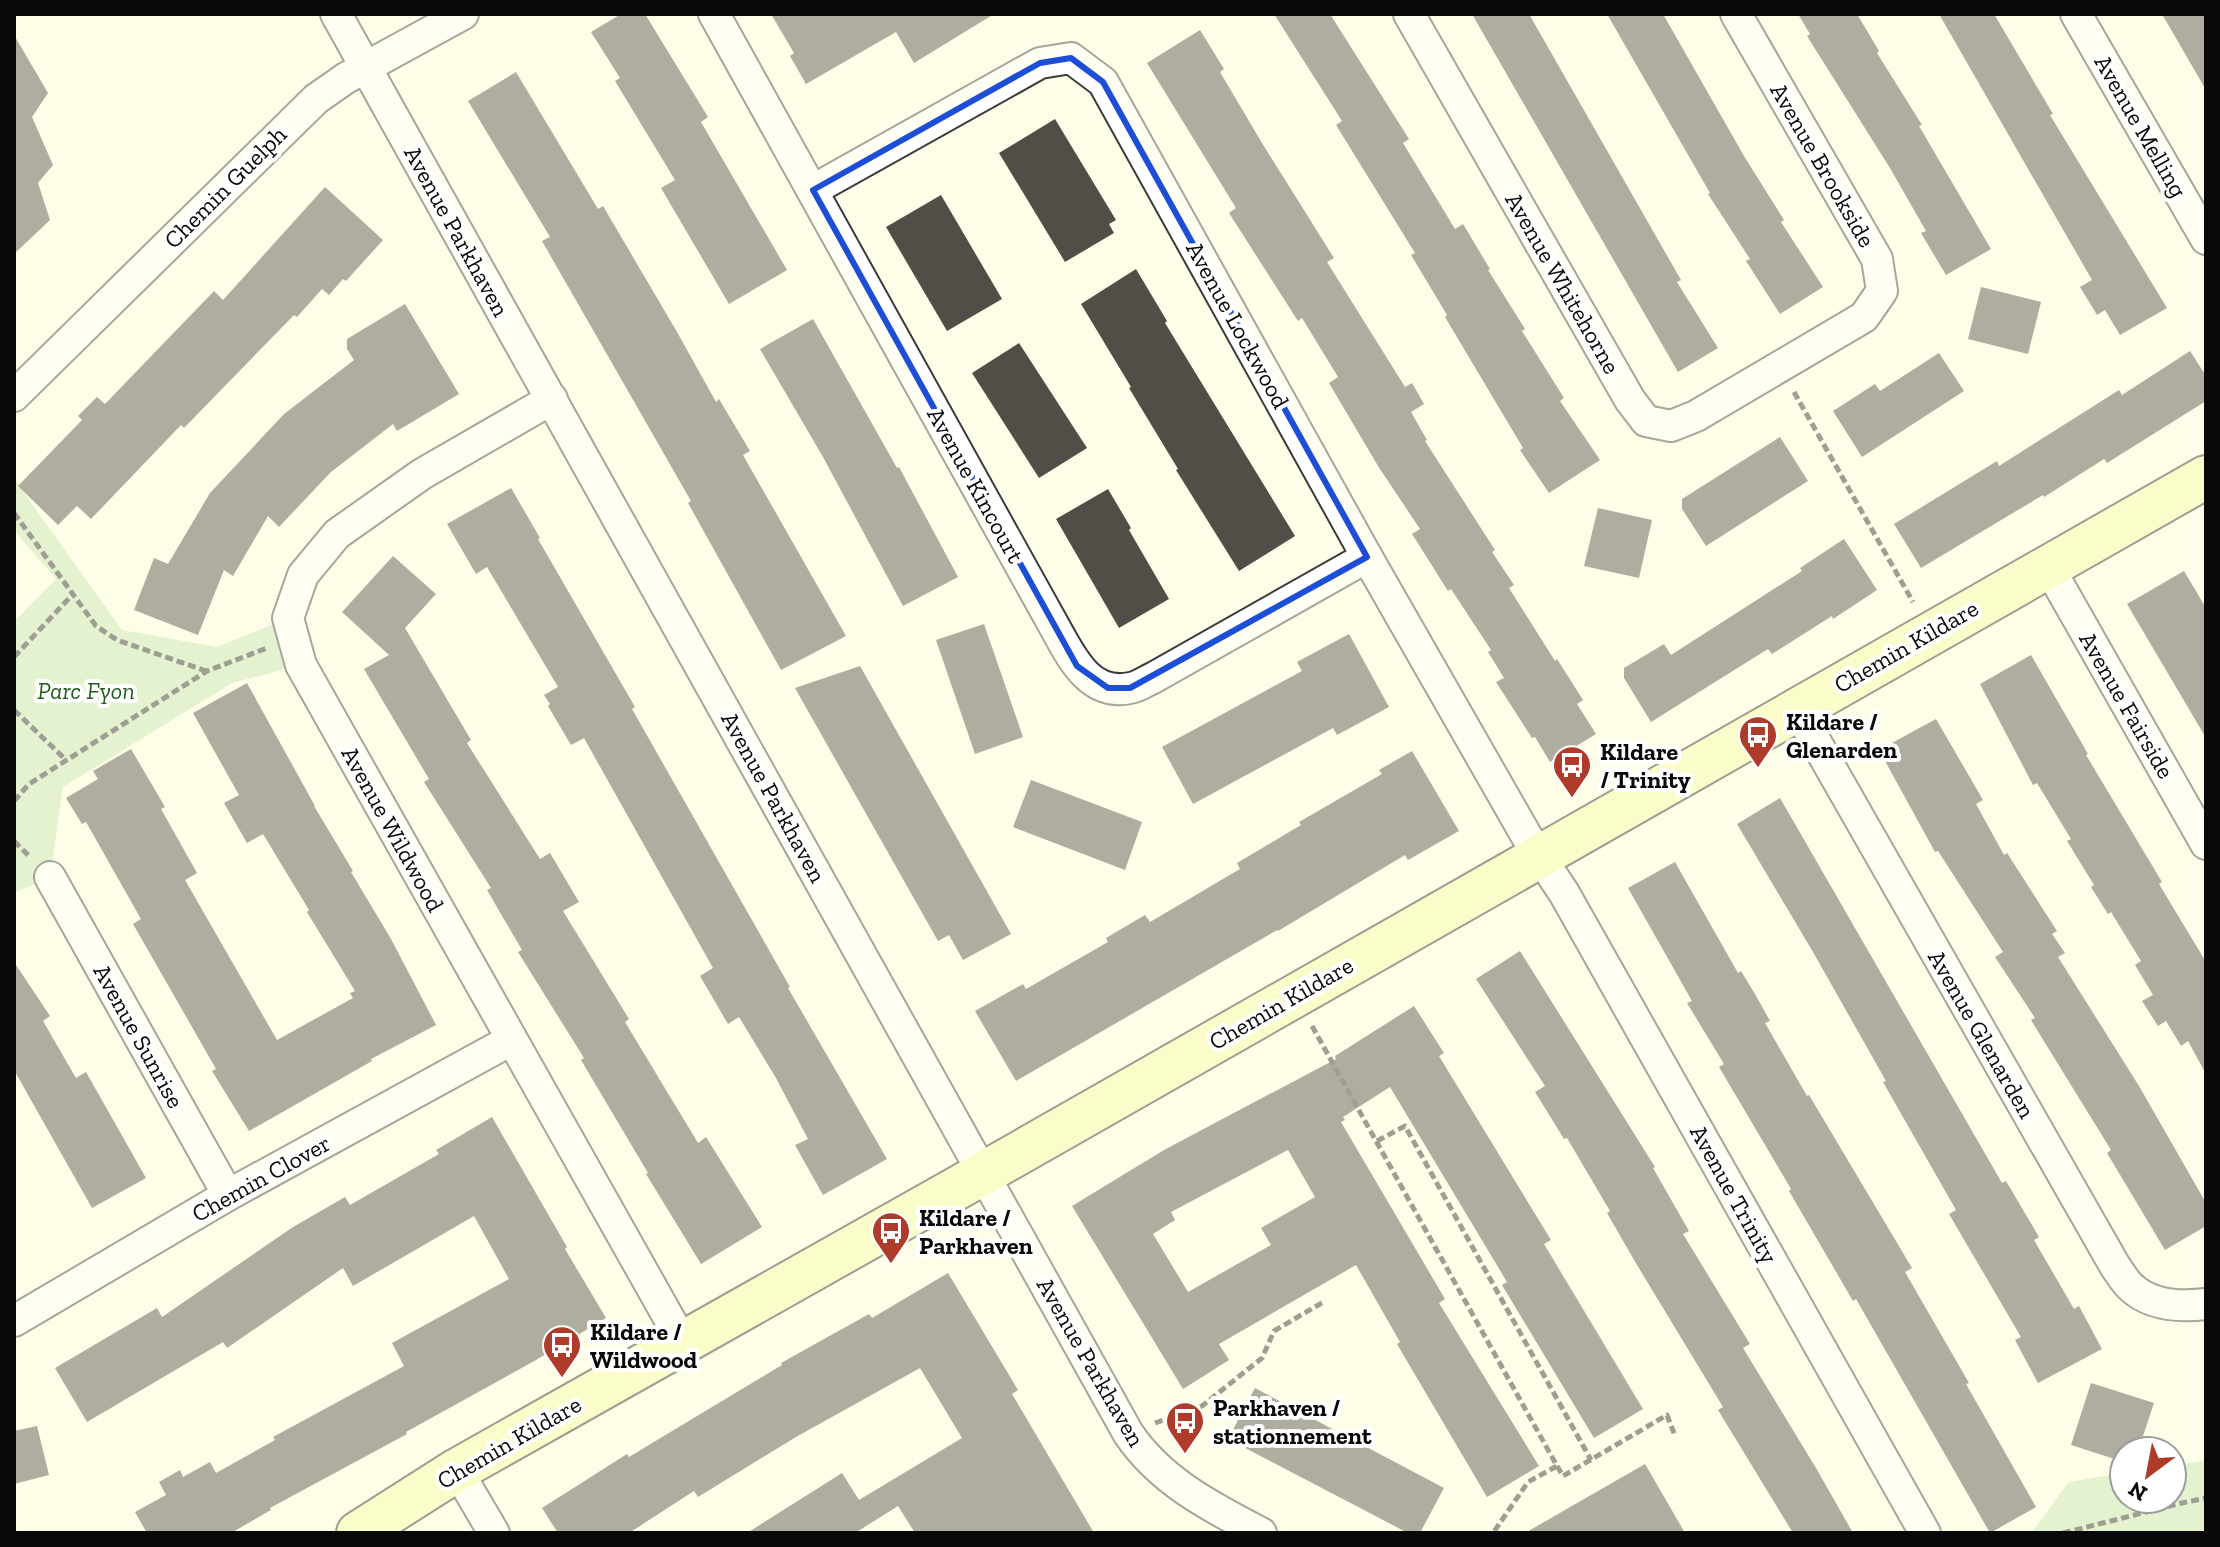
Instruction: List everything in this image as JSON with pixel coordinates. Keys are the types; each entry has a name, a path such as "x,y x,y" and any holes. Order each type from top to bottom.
{"street":[{"name":"Avenue Parkhaven","path":"336,14 1128,1433 1145,1456 1166,1476 1219,1511 1261,1533"},
{"name":"Chemin Guelph","path":"14,396 300,113 331,88 463,14"},
{"name":"Avenue Kincourt","path":"714,14 1053,624 1077,666 1092,681 1108,688 1130,688 1153,678 1367,557"},
{"name":"Avenue Whitehorne","path":"1409,14 1630,400 1646,421 1671,426 1786,378"},
{"name":"Avenue Brookside","path":"1736,14 1877,259 1882,291 1864,317 1786,378"},
{"name":"Avenue Melling","path":"2076,14 2206,239"},
{"name":"Avenue Lockwood","path":"813,190 1040,63 1071,58 1103,82 1367,557 1540,856"},
{"name":"Avenue Wildwood","path":"552,399 422,474 337,534 303,575 288,618 301,665 683,1343"},
{"name":"Chemin Kildare","path":"358,1533 457,1470 2206,477"},
{"name":"Avenue Fairside","path":"2048,566 2206,844"},
{"name":"Avenue Glenarden","path":"1797,709 2115,1266 2132,1288 2154,1301 2180,1307 2206,1304"},
{"name":"Avenue Trinity","path":"1540,856 1564,893 1925,1533"},
{"name":"Avenue Sunrise","path":"50,877 228,1195"},
{"name":"Chemin Clover","path":"14,1321 228,1195 511,1040"},
{"path":"457,1470 494,1533"}],"path":[{"path":"1786,378 1913,603"},
{"path":"14,513 96,626 117,640 207,671"},
{"path":"14,657 73,594"},
{"path":"14,801 29,784 207,671 294,638"},
{"path":"14,710 66,760"},
{"path":"1311,1025 1563,1476 1667,1415 1675,1436"},
{"path":"1376,1141 1405,1126 1591,1460"},
{"path":"1128,1433 1202,1406 1262,1358 1274,1331 1325,1301"},
{"path":"1493,1533 1528,1482 1557,1466"},
{"path":"2063,1533 2206,1498"}],"highlighted area":[{"path":"1071,58 1103,82 1367,557 1130,688 1108,688 1077,666 813,190 1040,63"}],"green space":[{"name":"Parc Fyon","path":"14,479 122,630 217,647 288,618 301,665 232,683 63,787 50,877 14,893 14,622 56,579 14,530"},
{"path":"2206,1460 2206,1533 2031,1533 2069,1482 2108,1476 2108,1515 2188,1515 2188,1463"}],"building":[{"path":"621,14 645,14 708,117 701,122 787,270 729,304 661,188 675,180 615,81 620,78 591,32"},
{"path":"771,14 994,14 914,63 896,32 806,84 790,56 794,53"},
{"path":"1274,14 1330,14 1409,139 1403,143 1455,229 1463,224 1525,329 1522,331 1564,398 1560,401 1600,460 1549,493 1520,450 1523,448 1445,317 1447,315 1411,255 1415,253 1336,125 1342,121"},
{"path":"1472,14 1529,14 1681,280 1677,282 1718,348 1678,372"},
{"path":"1607,14 1663,14 1784,220 1781,222 1823,287 1780,314 1746,261 1750,259 1708,194"},
{"path":"1798,14 1857,14 1991,249 1946,275 1921,233 1926,231 1807,36 1810,34"},
{"path":"1939,14 1994,14 2053,114 2050,115 2167,308 2120,335 2105,310 2097,315 2080,287 2092,280"},
{"path":"2162,14 2206,14 2206,90"},
{"path":"1200,30 1224,69 1220,72 1334,258 1327,262 1405,387 1412,383 1424,404 1411,412 1425,441 1495,550 1492,552 1514,585 1509,588 1583,700 1577,704 1596,734 1550,762 1496,682 1504,678 1488,652 1491,650 1412,534 1420,529 1329,383 1338,377 1302,318 1298,321 1229,213 1236,208 1147,63"},
{"path":"14,35 48,93 32,117 53,165 38,183 50,220 14,254"},
{"path":"516,72 598,209 603,206 716,402 719,399 750,451 743,455 846,636 781,670 688,503 691,501 542,241 550,237 468,101"},
{"path":"1055,119 1116,220 1109,224 1114,233 1065,262 999,153"},
{"path":"325,187 383,240 346,281 343,279 329,295 322,289 297,317 294,315 184,428 181,425 91,519 77,506 58,525 18,486 82,420 78,416 97,397 105,404 214,291 223,300"},
{"path":"941,195 1002,299 947,331 886,227"},
{"path":"1136,269 1167,321 1165,323 1295,536 1239,571 1176,470 1081,304"},
{"path":"1981,287 2041,302 2028,354 1968,339"},
{"path":"405,304 459,394 397,431 393,424 331,472 279,527 268,516 233,576 224,570 198,635 134,610 154,558 168,564 210,493 284,414 354,360 347,349 347,339"},
{"path":"813,319 899,467 958,577 903,606 823,457 760,349"},
{"path":"1019,343 1087,448 1039,478 972,373"},
{"path":"2190,351 2206,376 2206,401 2107,463 2104,459 1921,568 1894,524 1997,461 1999,466 2119,390 2122,395"},
{"path":"1939,353 1964,391 1862,457 1833,411 1875,384 1880,391"},
{"path":"1780,437 1808,481 1706,546 1682,509 1682,499"},
{"path":"511,488 788,988 887,1159 823,1195 795,1145 808,1139 776,1078 739,1017 728,1024 700,976 713,968 584,738 571,745 548,706 550,704 544,695 558,687 487,567 476,574 447,524"},
{"path":"1108,489 1169,599 1119,628 1056,519"},
{"path":"1598,508 1652,520 1639,578 1584,566"},
{"path":"1844,539 1877,590 1772,654 1768,649 1651,722 1624,678 1624,668 1664,644 1671,655 1802,571 1800,568"},
{"path":"393,556 436,594 405,628 471,740 467,743 540,859 550,853 579,902 563,911 629,1019 625,1022 698,1143 706,1137 762,1227 701,1264 581,1060 584,1058 518,952 522,950 487,890 491,888 424,782 429,779 364,669 389,655 342,612"},
{"path":"2184,571 2206,608 2206,738 2127,604"},
{"path":"984,624 1023,737 975,754 936,640"},
{"path":"1349,634 1389,707 1337,735 1333,728 1193,804 1162,747 1302,671 1297,662"},
{"path":"2031,655 2206,962 2206,1074 2188,1041 2181,1046 2166,1021 2158,1026 2142,1001 2153,995 2135,965 2141,961 2111,912 2108,914 2091,887 2094,885 2067,841 2071,839 2037,783 2033,785 1980,684"},
{"path":"860,666 1011,934 963,960 949,935 938,941 795,688"},
{"path":"247,683 436,1025 371,1059 249,1131 212,1071 216,1069 133,924 141,919 86,822 82,824 66,798 98,779 93,771 131,749 165,807 161,809 197,873 185,880 277,1040 353,998 350,993 355,991 263,834 247,843 224,803 239,795 193,713"},
{"path":"1936,719 1983,800 1976,804 2004,855 2007,853 2057,931 2052,934 2065,953 2058,957 2139,1086 2206,1203 2206,1226 2165,1250 2107,1153 2111,1150 2031,1020 2035,1018 1995,957 2003,952 1938,851 1935,852 1879,750"},
{"path":"1412,751 1459,831 1408,860 1405,855 1016,1081 975,1011 1023,984 1026,989 1108,942 1106,938 1145,915 1150,922 1240,869 1237,863 1301,825 1299,822 1382,774 1379,770"},
{"path":"1031,780 1142,822 1125,870 1013,827"},
{"path":"1780,798 2002,1183 2006,1181 2039,1237 2034,1240 2074,1309 2079,1306 2102,1349 2038,1383 2015,1340 2021,1337 1949,1214 1956,1210 1813,952 1737,824"},
{"path":"1675,862 1738,973 1741,971 1755,994 1770,1021 1765,1023 1807,1096 1912,1268 1905,1272 2036,1507 1990,1533 1719,1067 1724,1064 1687,1003 1692,1001 1628,888"},
{"path":"1520,951 1655,1167 1689,1231 1683,1234 1750,1344 1743,1348 1853,1533 1793,1533 1718,1410 1723,1407 1607,1213 1610,1211 1567,1138 1564,1139 1535,1092 1545,1086 1476,979"},
{"path":"14,962 50,1016 43,1021 76,1078 86,1072 146,1178 92,1208 14,1070"},
{"path":"1414,1006 1444,1053 1439,1056 1551,1240 1544,1244 1643,1409 1594,1438 1502,1285 1507,1282 1390,1087 1343,1117 1345,1120 1341,1122 1445,1299 1439,1303 1539,1466 1487,1497 1397,1344 1400,1342 1356,1265 1219,1344 1229,1360 1183,1389 1072,1206 1164,1150 1336,1059 1335,1056","holes":["1288,1150 1315,1197 1261,1228 1271,1245 1188,1292 1153,1234 1175,1220 1171,1212"]},
{"path":"492,1117 606,1318 231,1533 147,1533 135,1512 166,1495 159,1482 180,1470 183,1477 210,1462 216,1473 275,1440 273,1437 404,1366 392,1343 509,1279 474,1216 353,1286 343,1268 227,1348 223,1342 87,1422 55,1368 157,1308 162,1317 293,1227 345,1197 350,1205 439,1154 436,1150"},
{"path":"948,1273 1018,1390 1012,1394 1094,1533 915,1533 898,1506 855,1533 747,1533 842,1473 859,1500 962,1438 920,1368 796,1437 698,1497 694,1491 629,1533 558,1533 542,1508 781,1363 869,1314 872,1318"},
{"path":"2091,1383 2154,1403 2143,1435 2108,1435 2108,1457 2071,1445"},
{"path":"1255,1388 1444,1488 1420,1533 1408,1533 1228,1439"},
{"path":"37,1426 49,1475 14,1484 14,1431"},
{"path":"1645,1464 1685,1533 1525,1533"}],"place":[{"name":"Kildare / Glenarden","path":"1758,769"},
{"name":"Kildare / Trinity","path":"1572,799"},
{"name":"Kildare / Parkhaven","path":"891,1265"},
{"name":"Kildare / Wildwood","path":"562,1379"},
{"name":"Parkhaven / stationnement","path":"1185,1455"}]}
